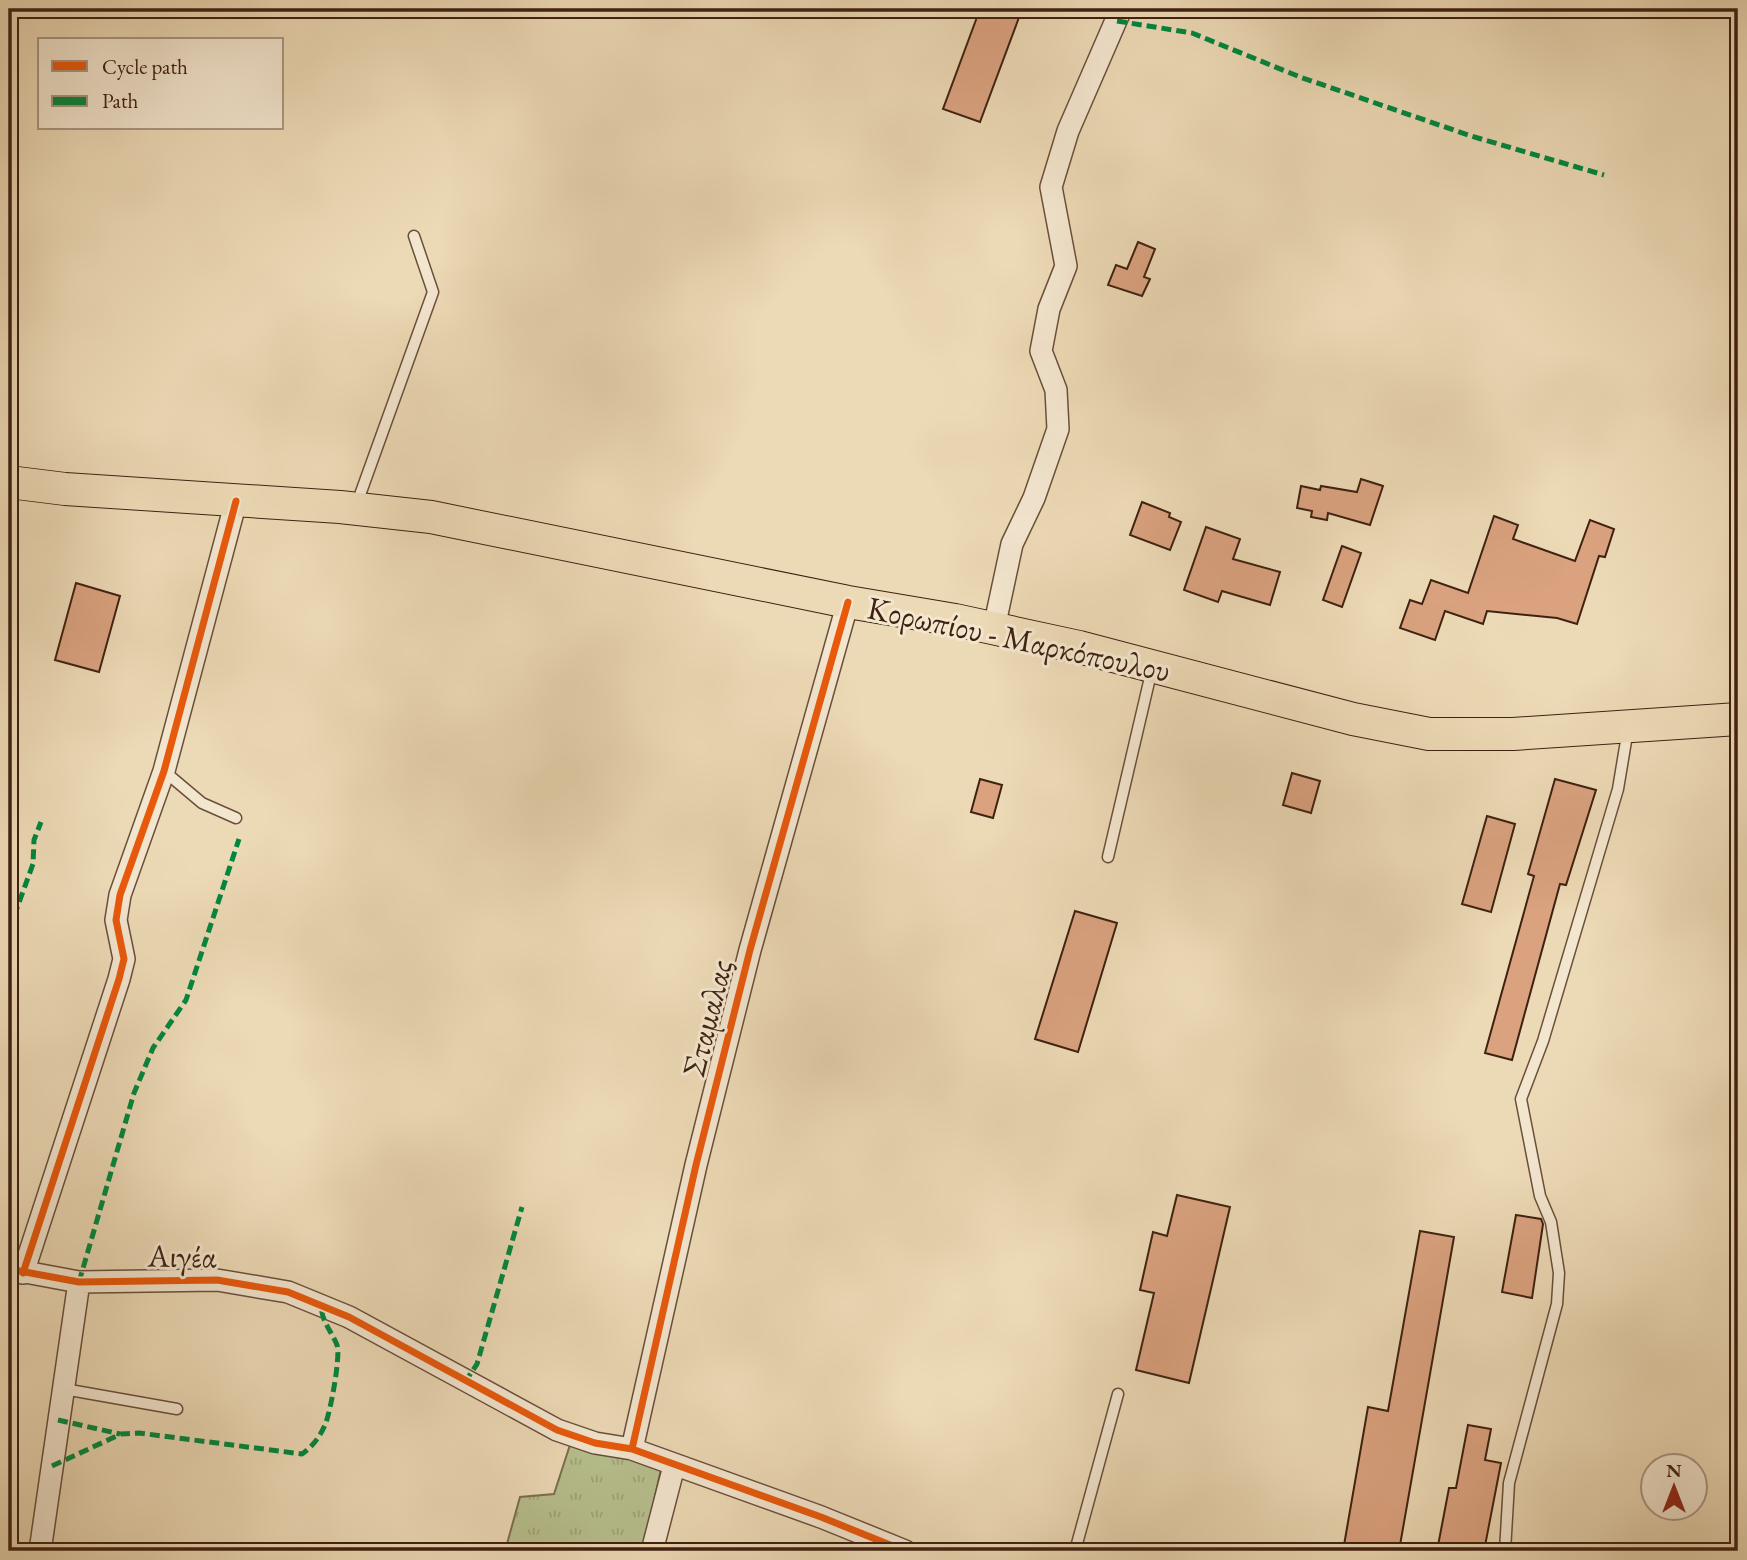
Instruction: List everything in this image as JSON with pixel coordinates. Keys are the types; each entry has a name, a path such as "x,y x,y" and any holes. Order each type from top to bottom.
{"main road":[{"name":"Κορωπίου - Μαρκόπουλου","path":"9,482 65,489 355,509 431,517 848,603 994,628 1153,666 1353,719 1429,734 1513,734 1738,719"}],"street":[{"path":"994,628 1012,544 1034,498 1058,429 1056,390 1041,351 1049,309 1066,265 1051,187 1068,131 1121,9"},
{"path":"16,1271 119,979 124,959 116,920 121,895 164,771 236,501"},
{"name":"Σταμαλας","path":"632,1450 696,1165 747,962 848,603"},
{"name":"Αιγέα","path":"16,1271 79,1282 217,1280 288,1292 349,1317 557,1430 596,1443 632,1450 821,1517 905,1551"},
{"path":"40,1551 79,1282"},
{"path":"652,1551 674,1466"}],"lane":[{"path":"355,509 433,292 414,236"},
{"path":"1108,857 1153,666"},
{"path":"1505,1551 1509,1483 1557,1304 1559,1273 1521,1099 1543,1041 1618,789 1629,726"},
{"path":"164,771 202,803 236,818"},
{"path":"64,1390 177,1409"},
{"path":"1075,1551 1118,1394"}],"green space":[{"path":"570,1445 624,1454 661,1469 643,1551 505,1551 520,1497 554,1494"}],"building":[{"path":"980,9 1021,12 980,122 943,109"},
{"path":"1138,242 1155,249 1144,277 1150,279 1142,296 1108,285 1116,265 1127,269"},
{"path":"1361,479 1383,486 1370,525 1328,513 1327,520 1311,517 1312,511 1297,508 1301,486 1320,490 1321,486 1357,492"},
{"path":"1142,502 1170,513 1169,517 1181,522 1170,550 1130,535"},
{"path":"1494,516 1518,525 1513,539 1575,561 1590,520 1614,529 1605,557 1599,556 1577,624 1557,618 1487,611 1483,624 1445,611 1435,640 1400,628 1410,600 1422,604 1431,580 1468,593"},
{"path":"1206,527 1240,539 1233,559 1280,572 1270,605 1222,591 1218,602 1184,590"},
{"path":"1342,546 1361,553 1342,607 1323,600"},
{"path":"76,583 120,596 99,672 55,660"},
{"path":"1292,773 1320,781 1311,813 1283,805"},
{"path":"980,779 1002,785 993,818 971,812"},
{"path":"1555,779 1596,790 1566,885 1560,884 1512,1060 1485,1053 1534,876 1528,874"},
{"path":"1487,816 1515,824 1491,912 1462,904"},
{"path":"1075,911 1117,923 1078,1052 1035,1039"},
{"path":"1177,1195 1230,1207 1189,1383 1136,1370 1154,1293 1140,1290 1153,1232 1167,1236"},
{"path":"1516,1215 1541,1219 1543,1224 1532,1298 1502,1292"},
{"path":"1420,1231 1454,1237 1399,1551 1343,1551 1368,1407 1388,1411"},
{"path":"1468,1425 1491,1429 1485,1460 1501,1463 1484,1551 1437,1551 1449,1488 1456,1488"}],"marked path":[{"path":"1117,21 1192,33 1300,77 1471,136 1604,175"},
{"path":"9,930 33,864 34,840 41,822"},
{"path":"79,1282 134,1093 153,1048 186,1000 239,839"},
{"path":"465,1382 477,1364 522,1207"},
{"path":"52,1466 121,1434 139,1433 302,1454 315,1441 325,1425 336,1372 337,1345 325,1322 321,1305"},
{"path":"58,1420 120,1434"}],"cycle path":[{"path":"23,1273 119,979 124,959 116,920 120,895 164,771 236,501"},
{"path":"632,1449 696,1165 750,950 848,602"},
{"path":"9,1269 79,1282 217,1280 288,1292 349,1317 557,1430 595,1443 632,1449 821,1517 905,1551"}]}
